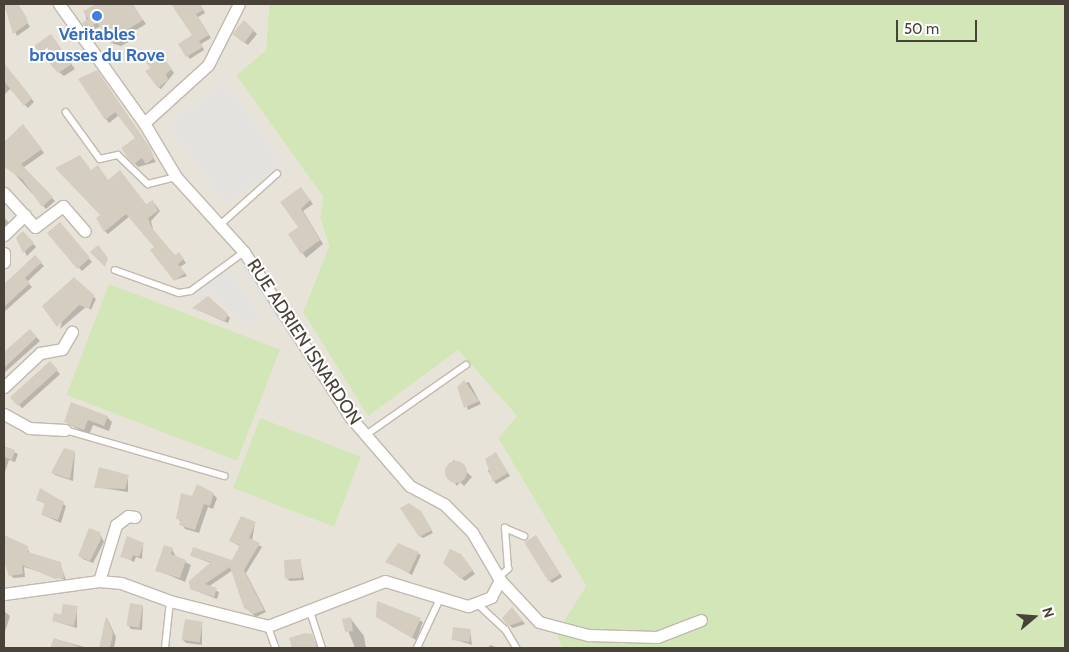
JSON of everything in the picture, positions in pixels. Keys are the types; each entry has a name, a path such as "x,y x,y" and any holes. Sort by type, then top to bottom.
{"street":[{"name":"RUE ADRIEN ISNARDON","path":"59,4 144,123 176,177 221,224 244,252 366,435 410,486 444,504 472,532 500,578 539,622 562,631 657,637 701,620"},
{"path":"144,123 208,65 239,4"},
{"path":"4,193 35,226 64,206 85,231"},
{"path":"4,235 25,215"},
{"path":"4,253 4,262"},
{"path":"4,386 40,353 62,350 72,332"},
{"path":"4,414 30,428 65,430"},
{"path":"99,580 116,525 128,516 135,517"},
{"path":"4,594 99,580 122,583 170,601 268,626 385,581 440,599 478,604 491,597 500,578"}],"lane":[{"path":"66,112 100,159 118,154 148,184 176,177"},
{"path":"221,224 277,174"},
{"path":"115,270 180,293 191,291 244,252"},
{"path":"366,435 466,365"},
{"path":"65,430 224,476"},
{"path":"500,578 508,569 506,528 524,536"},
{"path":"417,648 440,599"},
{"path":"165,648 170,601"},
{"path":"478,604 506,630 518,648"},
{"path":"310,610 322,648"},
{"path":"268,626 276,648"}],"shaded area":[{"path":"4,4 269,4 266,50 236,75 323,197 320,218 329,246 303,312 458,350 517,416 498,438 586,586 556,633 562,648 4,648"},
{"path":"225,82 283,162 225,204 167,124"},
{"path":"251,263 295,330 289,335 240,269"},
{"path":"228,269 262,316 247,327 211,294 200,301 193,294"}],"green space":[{"path":"269,4 1065,4 1065,648 562,648 556,633 586,586 498,438 517,416 458,350 368,416 303,312 329,246 320,218 323,197 236,75 266,50"},
{"path":"109,284 280,350 237,461 66,395"},
{"path":"260,418 361,457 334,527 233,488"}],"building":[{"path":"4,4 18,4 26,16 28,23 13,34"},
{"path":"96,4 133,4 143,20 124,32 127,37 112,43 97,23 86,30 82,23 88,19 83,11"},
{"path":"171,4 200,4 203,10 196,14 209,35 199,41 203,47 186,57 178,44 192,35"},
{"path":"244,20 254,30 244,43 232,34"},
{"path":"51,34 72,64 58,73 34,46"},
{"path":"159,52 172,69 166,74 168,80 158,88 145,71 150,68 146,62"},
{"path":"4,63 32,98 24,106 4,81"},
{"path":"97,70 151,149 154,158 146,164 142,158 134,164 127,157 121,148 135,138 115,112 105,120 78,79"},
{"path":"23,124 42,149 21,164 53,197 42,207 22,179 4,167 4,142"},
{"path":"80,155 91,170 98,165 108,180 120,170 146,204 153,200 158,211 148,218 152,228 175,255 179,252 184,259 178,264 185,273 174,281 150,250 154,247 126,214 104,232 96,218 100,215 55,168"},
{"path":"301,187 310,200 301,209 320,240 301,254 288,234 298,227 280,202"},
{"path":"60,222 90,258 77,269 47,233"},
{"path":"23,231 34,243 23,253 16,238"},
{"path":"98,245 108,258 105,267 90,252"},
{"path":"35,255 42,262 25,278 30,283 4,307 4,284"},
{"path":"74,277 94,295 89,309 79,305 57,327 42,306"},
{"path":"208,296 228,314 225,321 192,308"},
{"path":"30,329 37,337 4,368 4,352"},
{"path":"50,361 58,370 18,406 10,397"},
{"path":"464,380 479,401 464,408 457,387"},
{"path":"71,402 108,416 104,426 88,420 84,430 64,422"},
{"path":"4,446 15,450 12,460 4,457"},
{"path":"64,448 75,451 70,479 51,473"},
{"path":"496,452 508,473 493,482 485,459"},
{"path":"456,461 464,464 467,472 464,480 456,483 448,480 445,472 448,464"},
{"path":"99,467 129,475 125,489 94,488"},
{"path":"197,484 214,493 210,506 204,504 195,530 179,525 181,520 176,519 181,493 192,496"},
{"path":"40,488 64,502 58,520 41,515 45,503 36,500"},
{"path":"409,503 421,511 432,530 419,537 400,508"},
{"path":"241,516 256,522 249,538 260,543 244,570 264,610 253,614 244,608 230,567 205,584 217,588 214,597 190,589 189,581 211,562 190,556 193,547 232,560 240,545 229,541"},
{"path":"89,528 100,532 101,539 90,561 78,556"},
{"path":"4,535 28,546 28,552 61,562 64,578 55,579 22,565 23,574 9,576 4,561"},
{"path":"536,535 560,574 549,581 524,542"},
{"path":"127,536 144,543 139,557 133,555 131,560 120,557"},
{"path":"398,543 419,552 409,573 385,562"},
{"path":"164,545 173,548 171,554 186,560 180,578 155,571"},
{"path":"450,549 461,554 473,570 461,579 443,563"},
{"path":"301,559 302,578 285,579 284,560"},
{"path":"377,601 421,618 412,638 376,617"},
{"path":"130,603 143,605 139,628 126,626"},
{"path":"63,604 78,606 74,626 52,621 54,613 61,614"},
{"path":"512,607 523,621 508,626 502,618"},
{"path":"106,616 113,633 110,648 99,648"},
{"path":"351,617 353,631 345,632 342,619"},
{"path":"185,619 203,622 199,643 182,640"},
{"path":"453,627 471,629 470,642 452,640"},
{"path":"305,633 312,634 317,648 292,648 289,638"},
{"path":"54,638 80,647 80,648 50,648"}],"place":[{"name":"Véritables brousses du Rove","path":"97,16"}]}
